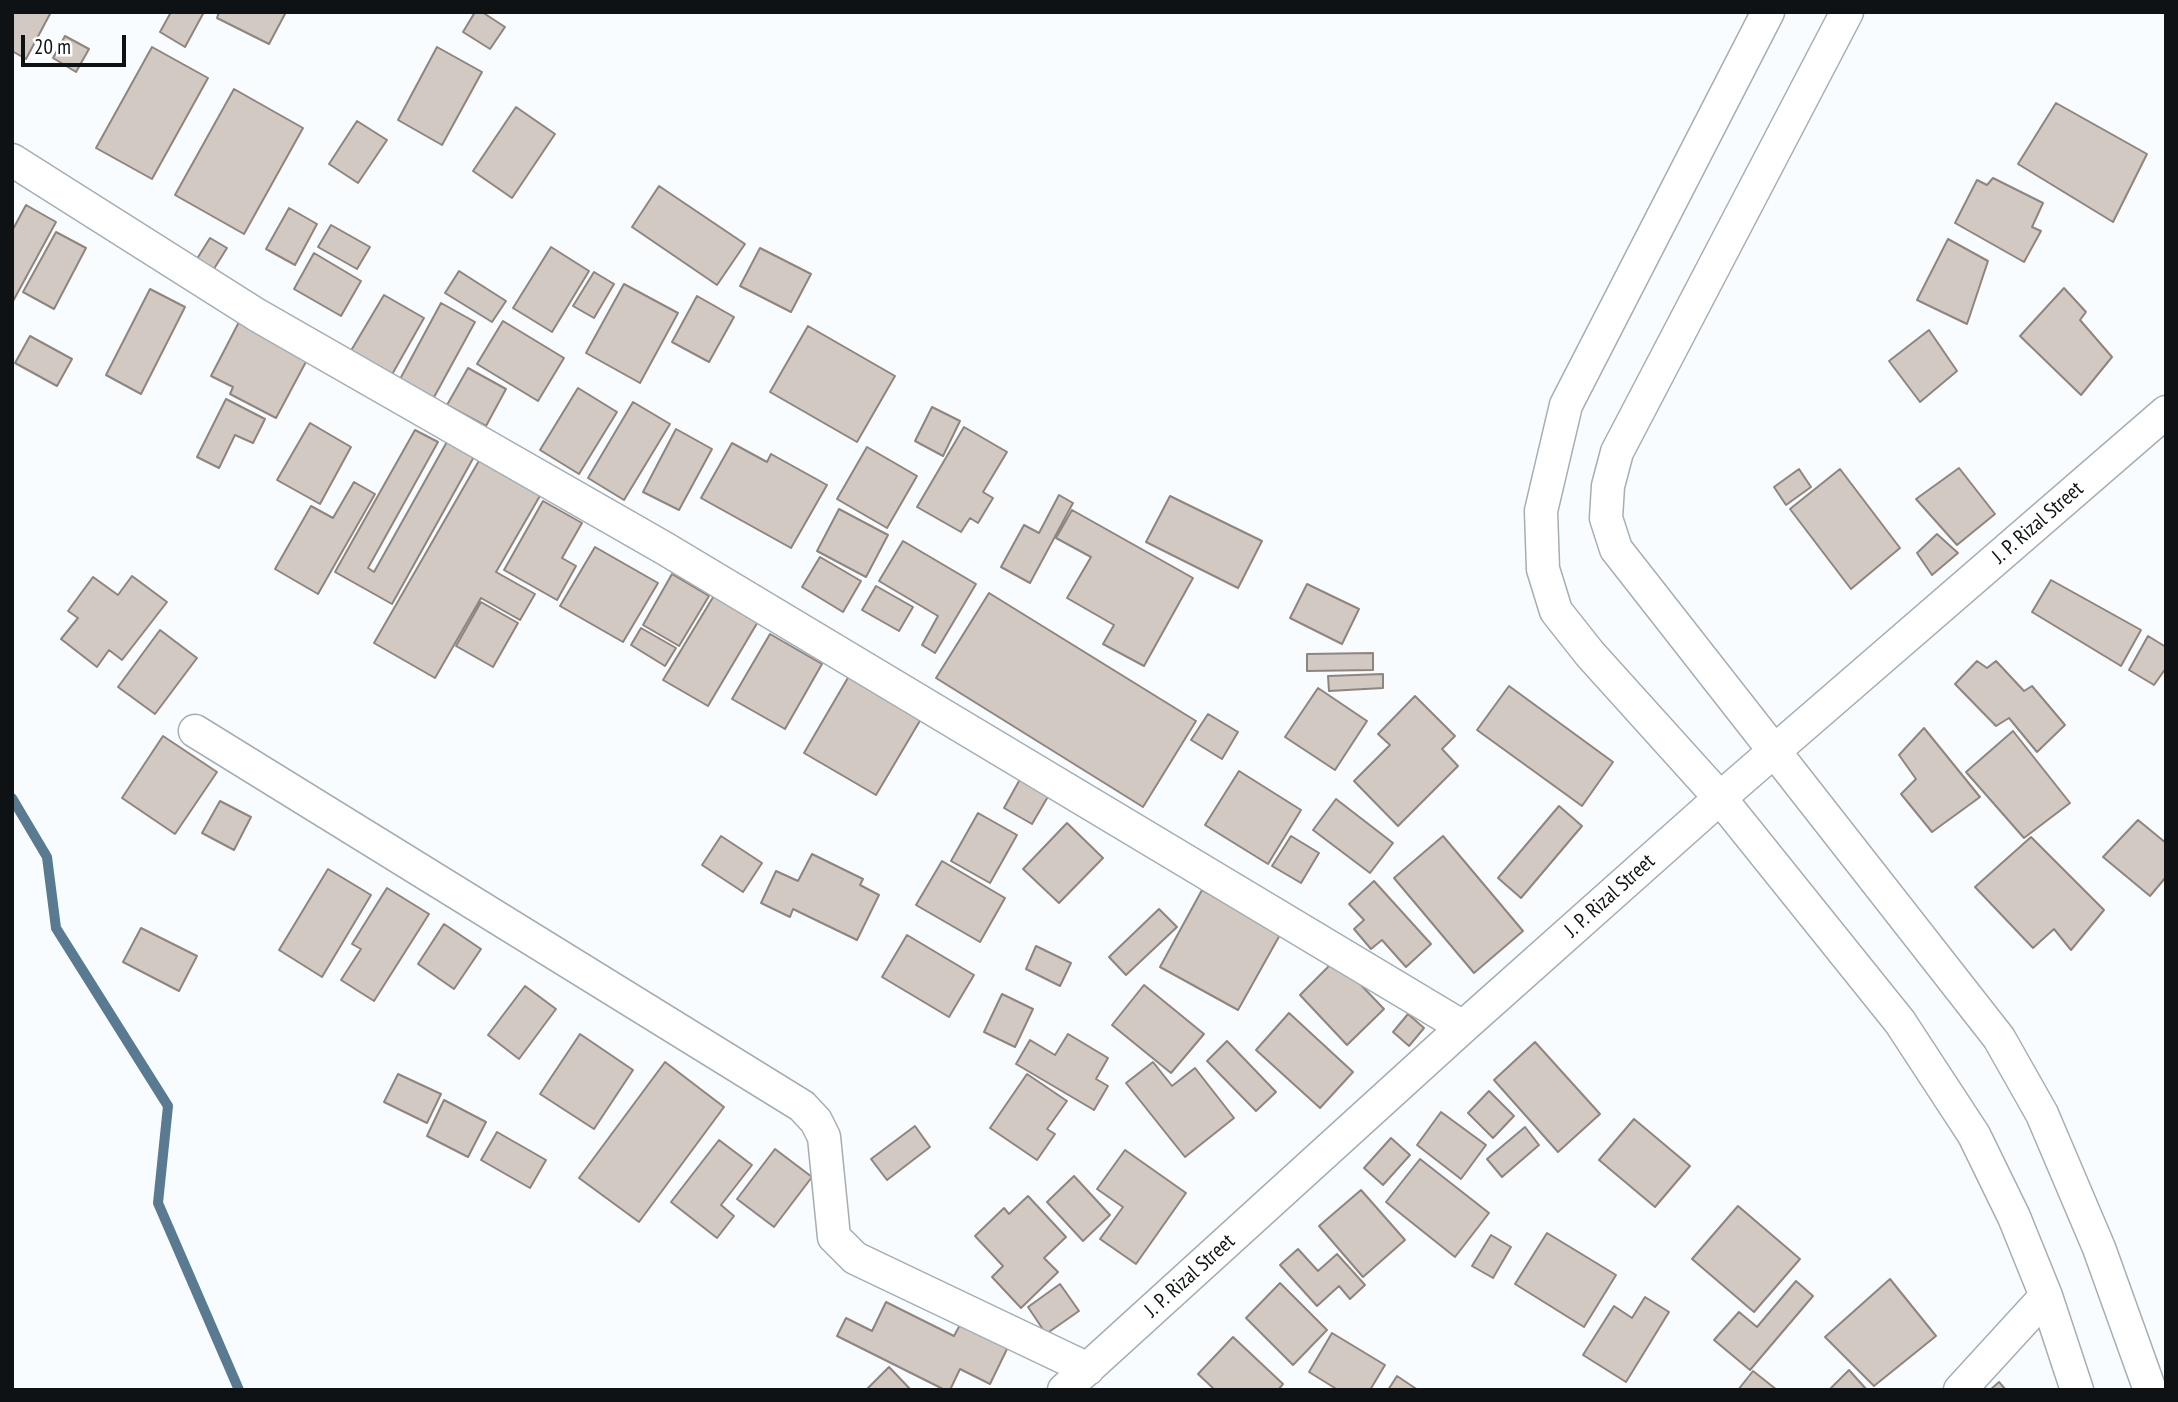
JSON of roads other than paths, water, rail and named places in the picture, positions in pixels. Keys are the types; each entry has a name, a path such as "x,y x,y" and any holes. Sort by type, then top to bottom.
{"street":[{"path":"1768,12 1566,405 1541,511 1543,569 1556,611 1590,654 1720,797 1900,1023 1974,1135 2014,1217 2046,1296 2077,1390"},
{"path":"1846,12 1617,452 1608,486 1606,518 1616,549 1999,1038 2042,1114 2099,1248 2150,1390"},
{"path":"12,160 257,315 664,548 1463,1027"},
{"name":"J. P. Rizal Street","path":"1064,1390 1720,797 2166,412"},
{"path":"195,731 802,1106 816,1121 824,1137 834,1237 855,1258 1088,1369"},
{"path":"1960,1390 2046,1296"}],"waterway":[{"path":"12,798 47,857 56,928 168,1106 158,1203 239,1390"}]}
